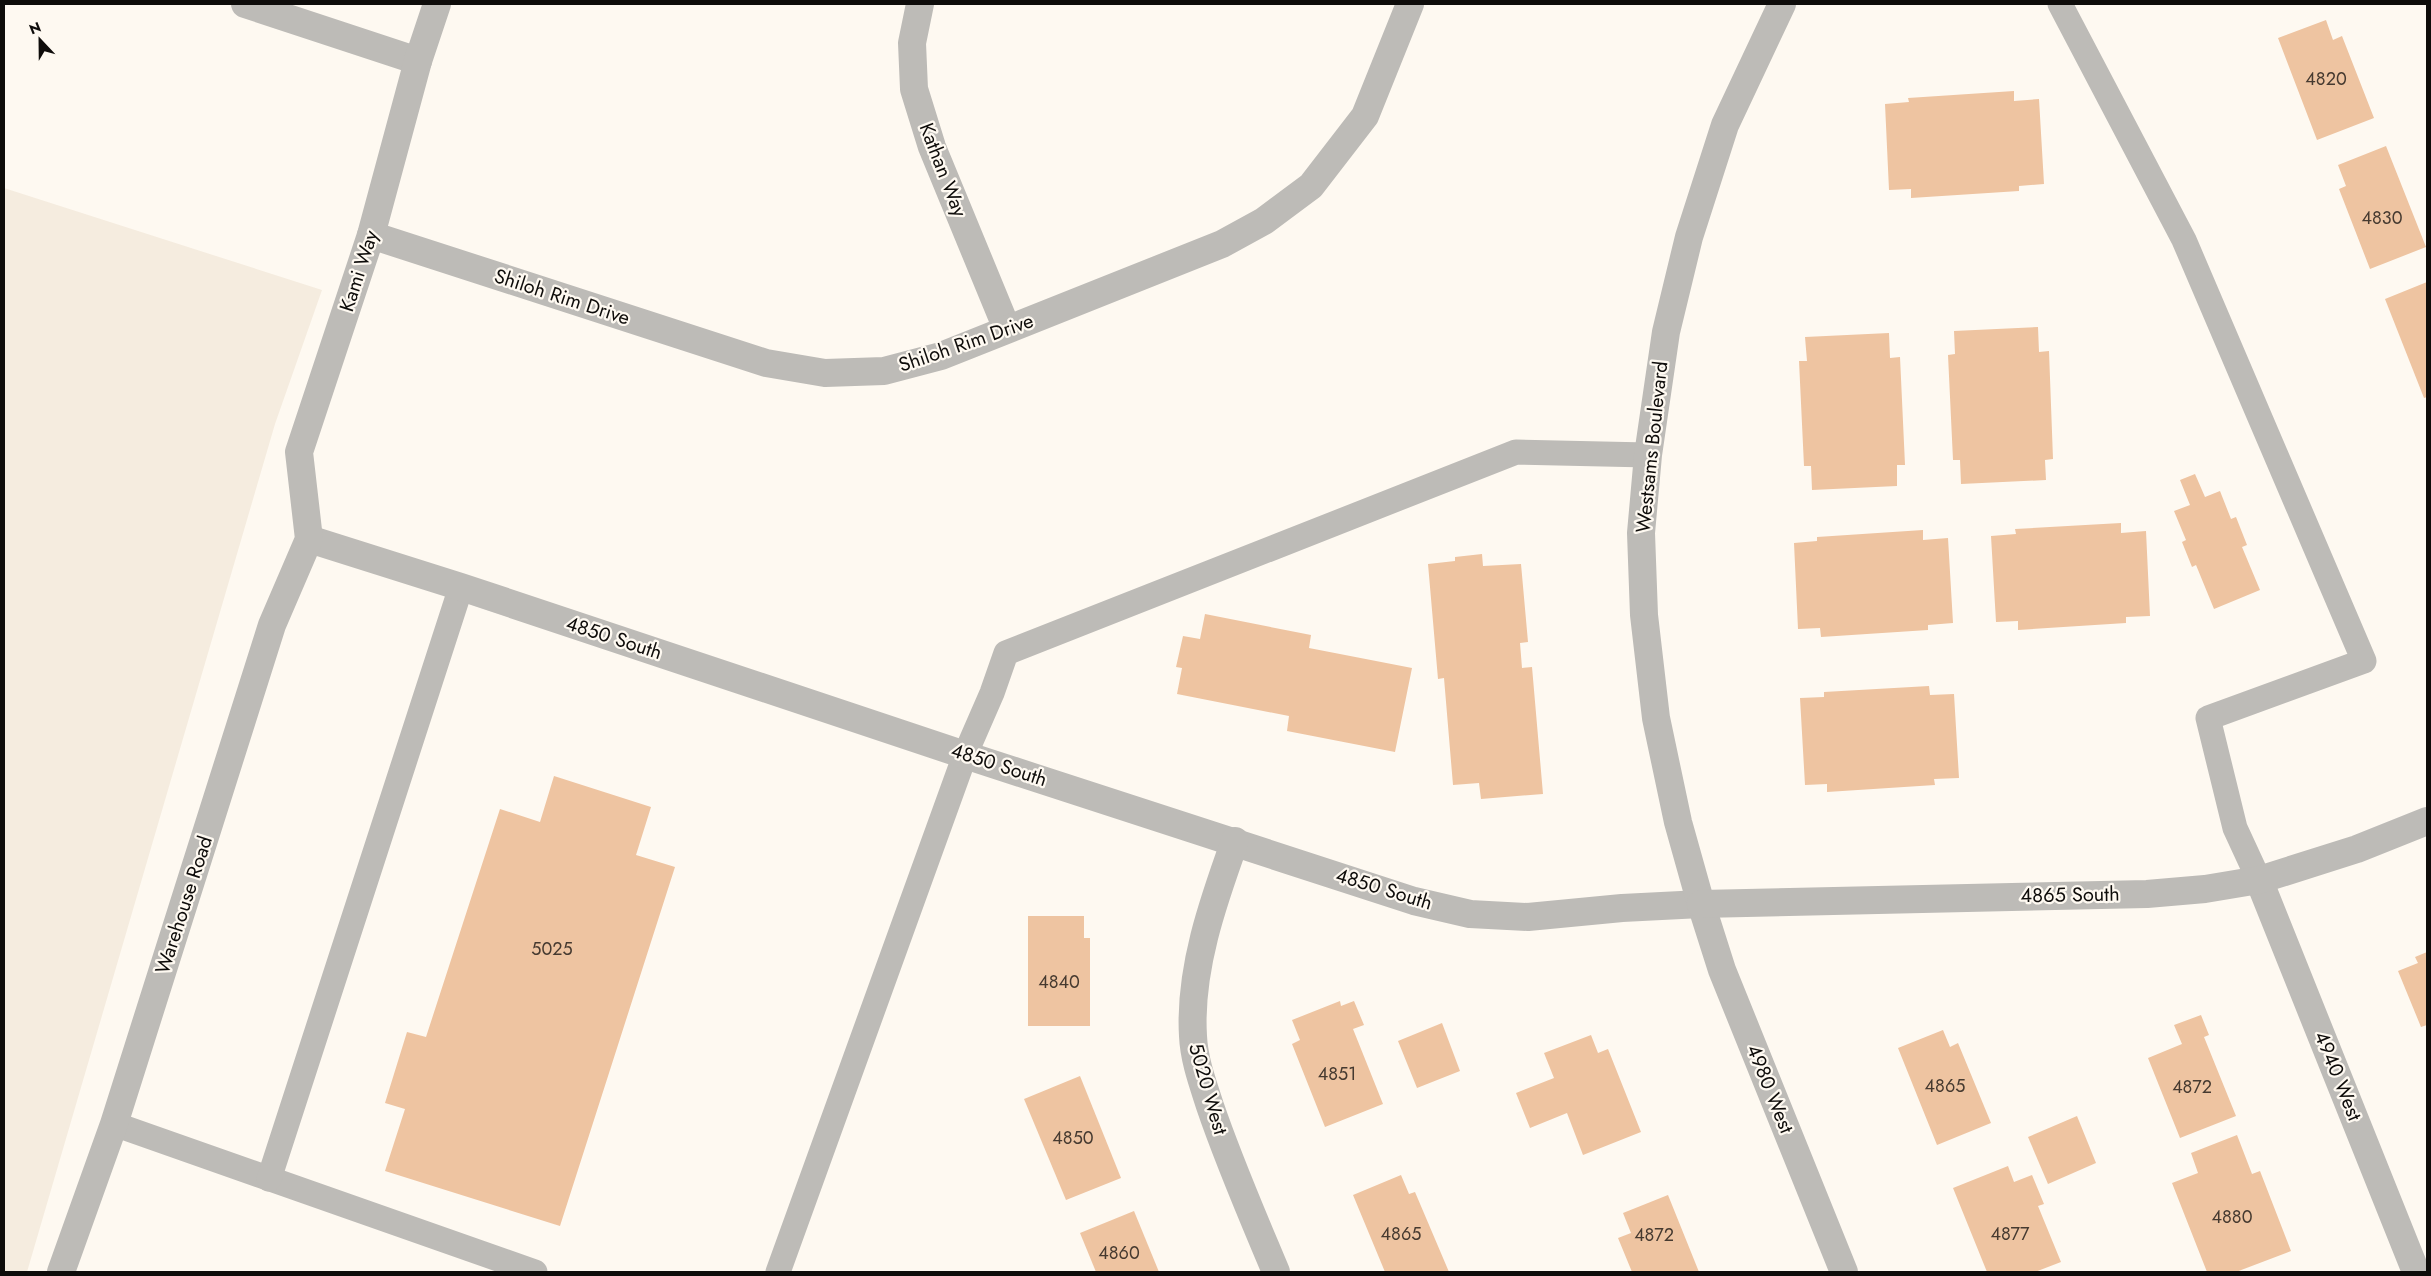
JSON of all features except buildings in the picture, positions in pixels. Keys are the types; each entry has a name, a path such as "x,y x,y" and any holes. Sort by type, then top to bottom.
{"street":[{"path":"245,4 418,61"},
{"name":"Kami Way","path":"309,539 299,452 371,235 418,61 437,4"},
{"name":"Kathan Way","path":"920,4 912,43 914,90 932,147 1007,329"},
{"name":"Shiloh Rim Drive","path":"371,235 766,363 825,373 884,371 941,356 1222,244 1264,221 1311,186 1366,116 1410,4"},
{"name":"Westsams Boulevard","path":"1701,904 1678,822 1656,718 1644,615 1641,533 1648,455 1666,332 1689,237 1725,125 1782,4"},
{"name":"4850 South","path":"309,539 462,586 965,755 1236,841 1414,901 1470,914 1528,917 1622,908 1701,904"},
{"name":"Warehouse Road","path":"61,1272 114,1124 272,625 309,539"},
{"name":"4865 South","path":"1701,904 2148,894 2205,888 2259,880 2357,849 2427,821"},
{"name":"5020 West","path":"1236,841 1212,904 1194,992 1193,1037 1202,1080 1218,1129 1276,1272"},
{"name":"4940 West","path":"2259,880 2416,1272"},
{"name":"4980 West","path":"1701,904 1722,970 1844,1272"}],"lane":[{"path":"2060,4 2184,240 2364,661 2208,718 2234,828 2259,880"},
{"path":"778,1272 965,755 992,693 1006,653 1516,452 1648,455"},
{"path":"269,1179 462,586"},
{"path":"114,1124 535,1272"}],"shaded area":[{"path":"4,188 322,290 275,424 27,1272 4,1272"}]}
